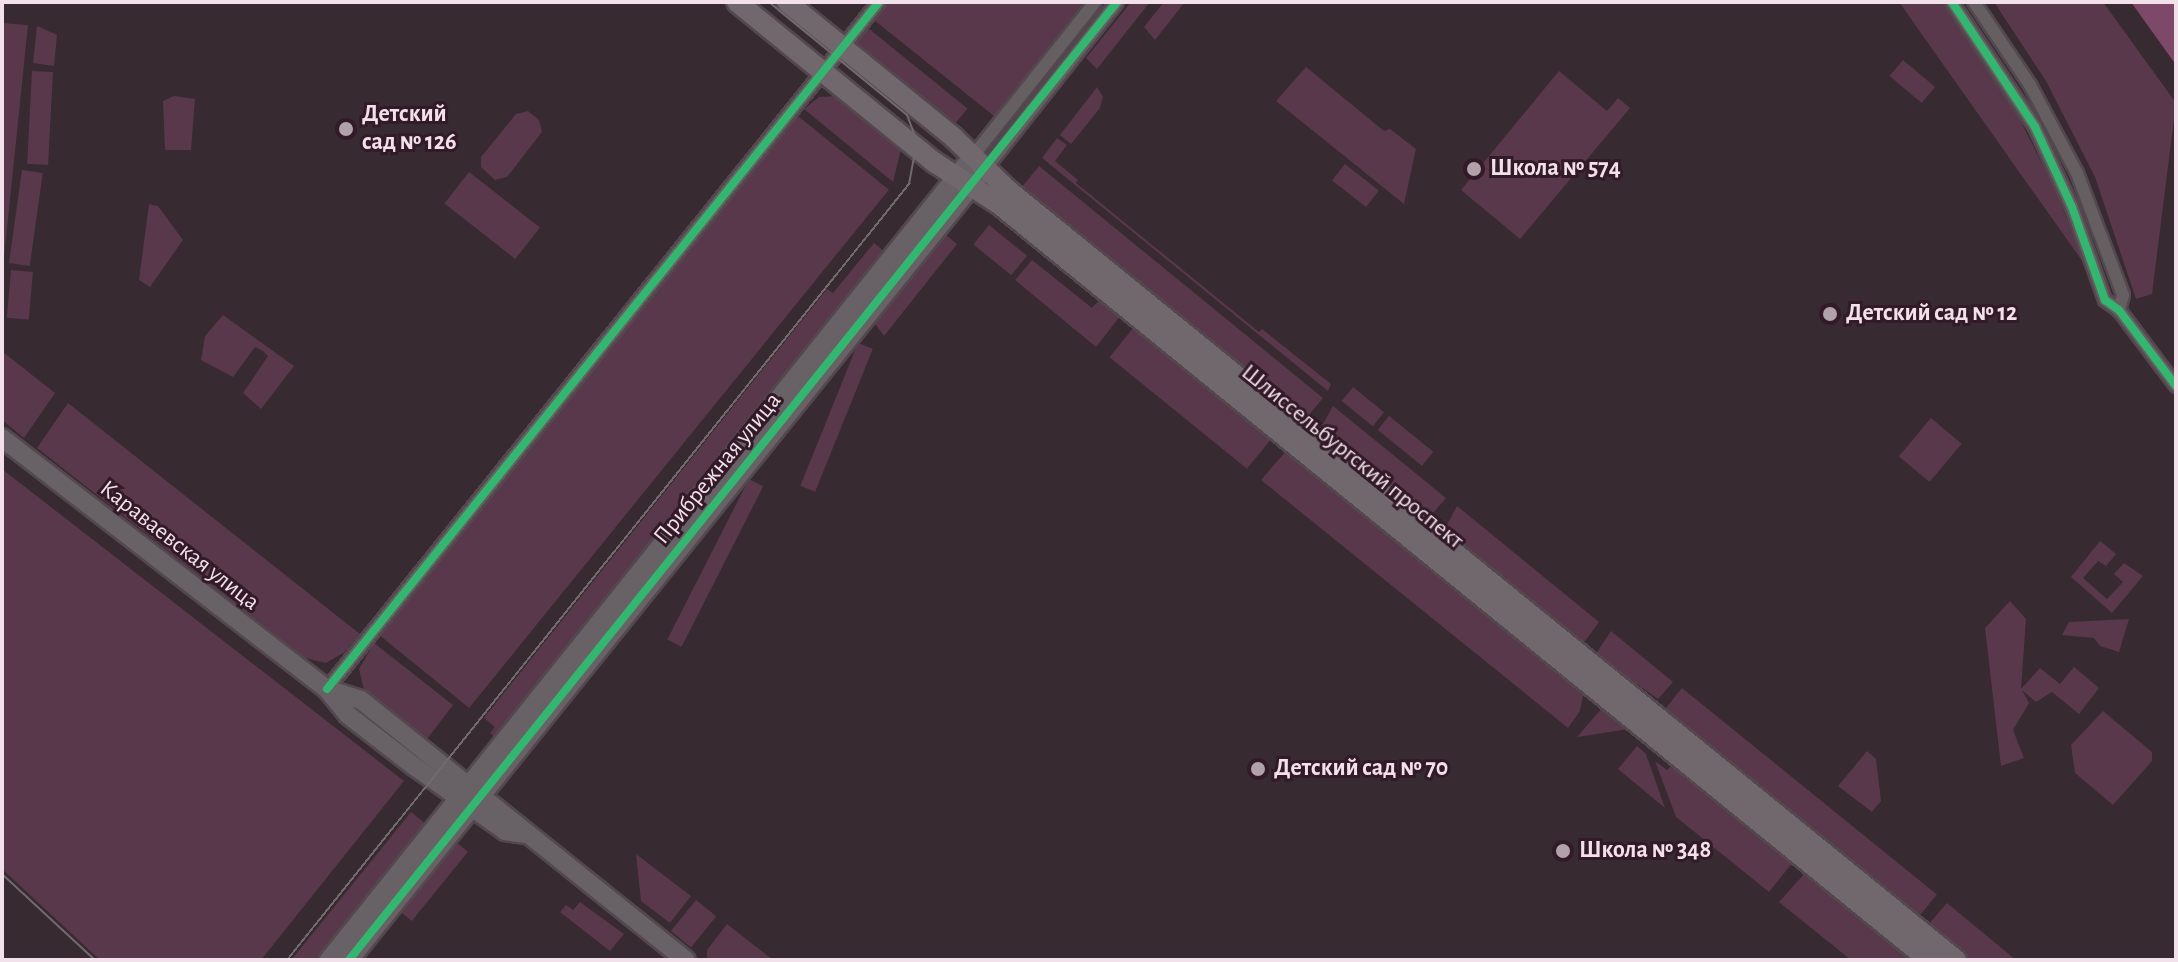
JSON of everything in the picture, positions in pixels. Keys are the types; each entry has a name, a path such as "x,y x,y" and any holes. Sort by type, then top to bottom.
{"main road":[{"name":"Шлиссельбургский проспект","path":"737,2 964,181 1929,960"},
{"name":"Шлиссельбургский проспект","path":"787,2 1956,960"}],"street":[{"path":"327,689 879,2"},
{"name":"Прибрежная улица","path":"349,960 479,801 979,162 1095,2"},
{"name":"Прибрежная улица","path":"979,162 1117,2"},
{"path":"1952,2 2035,127 2081,228 2105,300 2119,310 2176,386"},
{"path":"1974,2 2030,85 2077,173 2123,295 2119,310"},
{"name":"Прибрежная улица","path":"329,960 462,789 964,181"},
{"name":"Караваевская улица","path":"2,438 327,689 361,700 462,789 514,818 524,834 686,960"}],"shaded area":[{"path":"888,2 1084,2 994,116 874,20"},
{"path":"1131,2 1150,2 1097,69 1086,58"},
{"path":"1164,2 1185,2 1155,40 1144,27"},
{"path":"1899,2 1942,2 2010,100 2056,191 2085,265"},
{"path":"1994,2 2103,2 2176,103 2152,294 2136,299 2095,177 2046,81"},
{"path":"2131,2 2176,2 2176,65"},
{"path":"2,23 28,25 2,277"},
{"path":"37,26 57,35 54,66 33,63"},
{"path":"868,28 967,109 952,128 852,47"},
{"path":"1903,60 1935,87 1922,103 1890,76"},
{"path":"1306,67 1384,131 1390,129 1416,149 1404,204 1276,101"},
{"path":"32,71 53,72 48,165 27,164"},
{"path":"1559,71 1607,111 1618,98 1630,108 1520,239 1461,190"},
{"path":"1097,87 1103,97 1100,108 1071,144 1060,135"},
{"path":"174,96 195,99 191,150 165,150 163,101"},
{"path":"836,96 901,149 893,182 804,109 819,97"},
{"path":"528,111 539,120 542,132 507,177 495,180 481,167 481,157 516,114"},
{"path":"798,116 889,190 469,708 378,634"},
{"path":"1057,138 1067,145 1055,161 1078,180 1076,183 1259,332 1262,329 1331,384 1328,391 1042,158"},
{"path":"1345,164 1379,190 1366,207 1332,181"},
{"path":"1039,166 1323,398 1309,415 1303,417 1021,188"},
{"path":"22,170 43,173 30,266 9,263"},
{"path":"469,172 540,227 515,259 444,204"},
{"path":"149,204 158,206 183,240 150,287 139,280"},
{"path":"989,225 1027,256 1011,275 973,244"},
{"path":"946,235 957,244 884,336 874,322"},
{"path":"874,243 885,252 495,737 490,733 495,727 484,718 827,289 833,293"},
{"path":"1032,260 1092,308 1100,299 1121,315 1096,347 1015,280"},
{"path":"11,270 33,272 29,320 7,318"},
{"path":"223,315 294,366 261,409 243,393 268,356 263,351 255,347 233,377 201,360 205,336"},
{"path":"1134,327 1272,438 1247,469 1109,357"},
{"path":"858,343 873,349 815,492 800,486"},
{"path":"3,352 55,393 24,438 2,420"},
{"path":"1353,387 1384,412 1373,426 1342,401"},
{"path":"68,403 360,634 345,652 326,663 305,658 37,448"},
{"path":"1333,406 1446,498 1434,512 1424,516 1319,431"},
{"path":"1389,416 1433,452 1422,466 1378,430"},
{"path":"1931,418 1962,444 1930,482 1899,456"},
{"path":"1287,450 1584,691 1580,711 1568,728 1261,480"},
{"path":"2,469 404,781 261,960 100,960 2,869"},
{"path":"749,479 763,486 682,647 667,639"},
{"path":"1457,506 1599,622 1585,641 1580,643 1443,532"},
{"path":"2100,541 2116,554 2106,566 2098,561 2083,578 2107,599 2123,582 2114,574 2124,563 2143,576 2112,613 2071,577"},
{"path":"2010,601 2026,619 2021,689 2040,668 2060,684 2074,667 2099,688 2079,714 2052,692 2036,702 2022,690 2029,703 2013,730 2024,758 2001,766 1985,628"},
{"path":"2129,619 2119,652 2100,646 2094,638 2062,635 2069,622"},
{"path":"1611,631 1673,682 1658,699 1595,655"},
{"path":"374,643 453,705 427,739 364,690 359,669"},
{"path":"1682,688 1937,894 1919,917 1664,711"},
{"path":"1603,707 1629,729 1577,737"},
{"path":"2103,711 2152,752 2152,761 2113,805 2075,773 2071,745"},
{"path":"1637,746 1646,754 1665,808 1618,769"},
{"path":"1867,751 1876,759 1881,801 1872,812 1838,786"},
{"path":"1655,761 1667,770 1673,764 1793,862 1769,892 1676,817"},
{"path":"411,812 426,824 316,960 291,960"},
{"path":"457,843 468,852 412,921 401,912"},
{"path":"636,854 691,896 670,923 641,901"},
{"path":"1806,872 1914,960 1851,960 1779,902"},
{"path":"696,900 716,916 691,947 671,931"},
{"path":"580,902 624,934 610,951 560,912 566,905 573,910"},
{"path":"1947,903 2016,960 1971,960 1928,925"},
{"path":"727,924 773,960 707,960 707,950"}],"tram line":[{"path":"287,960 909,184 917,141 907,115 769,2"},
{"path":"2,874 95,960"}],"cycle path":[{"path":"327,689 879,2"},
{"path":"349,960 1117,2"},
{"path":"1952,2 2035,127 2072,207 2105,300 2119,310 2176,386"}],"place":[{"name":"Детский сад № 126","path":"346,129"},
{"name":"Школа № 574","path":"1474,169"},
{"name":"Детский сад № 12","path":"1830,314"},
{"name":"Детский сад № 70","path":"1258,769"},
{"name":"Школа № 348","path":"1563,851"}]}
